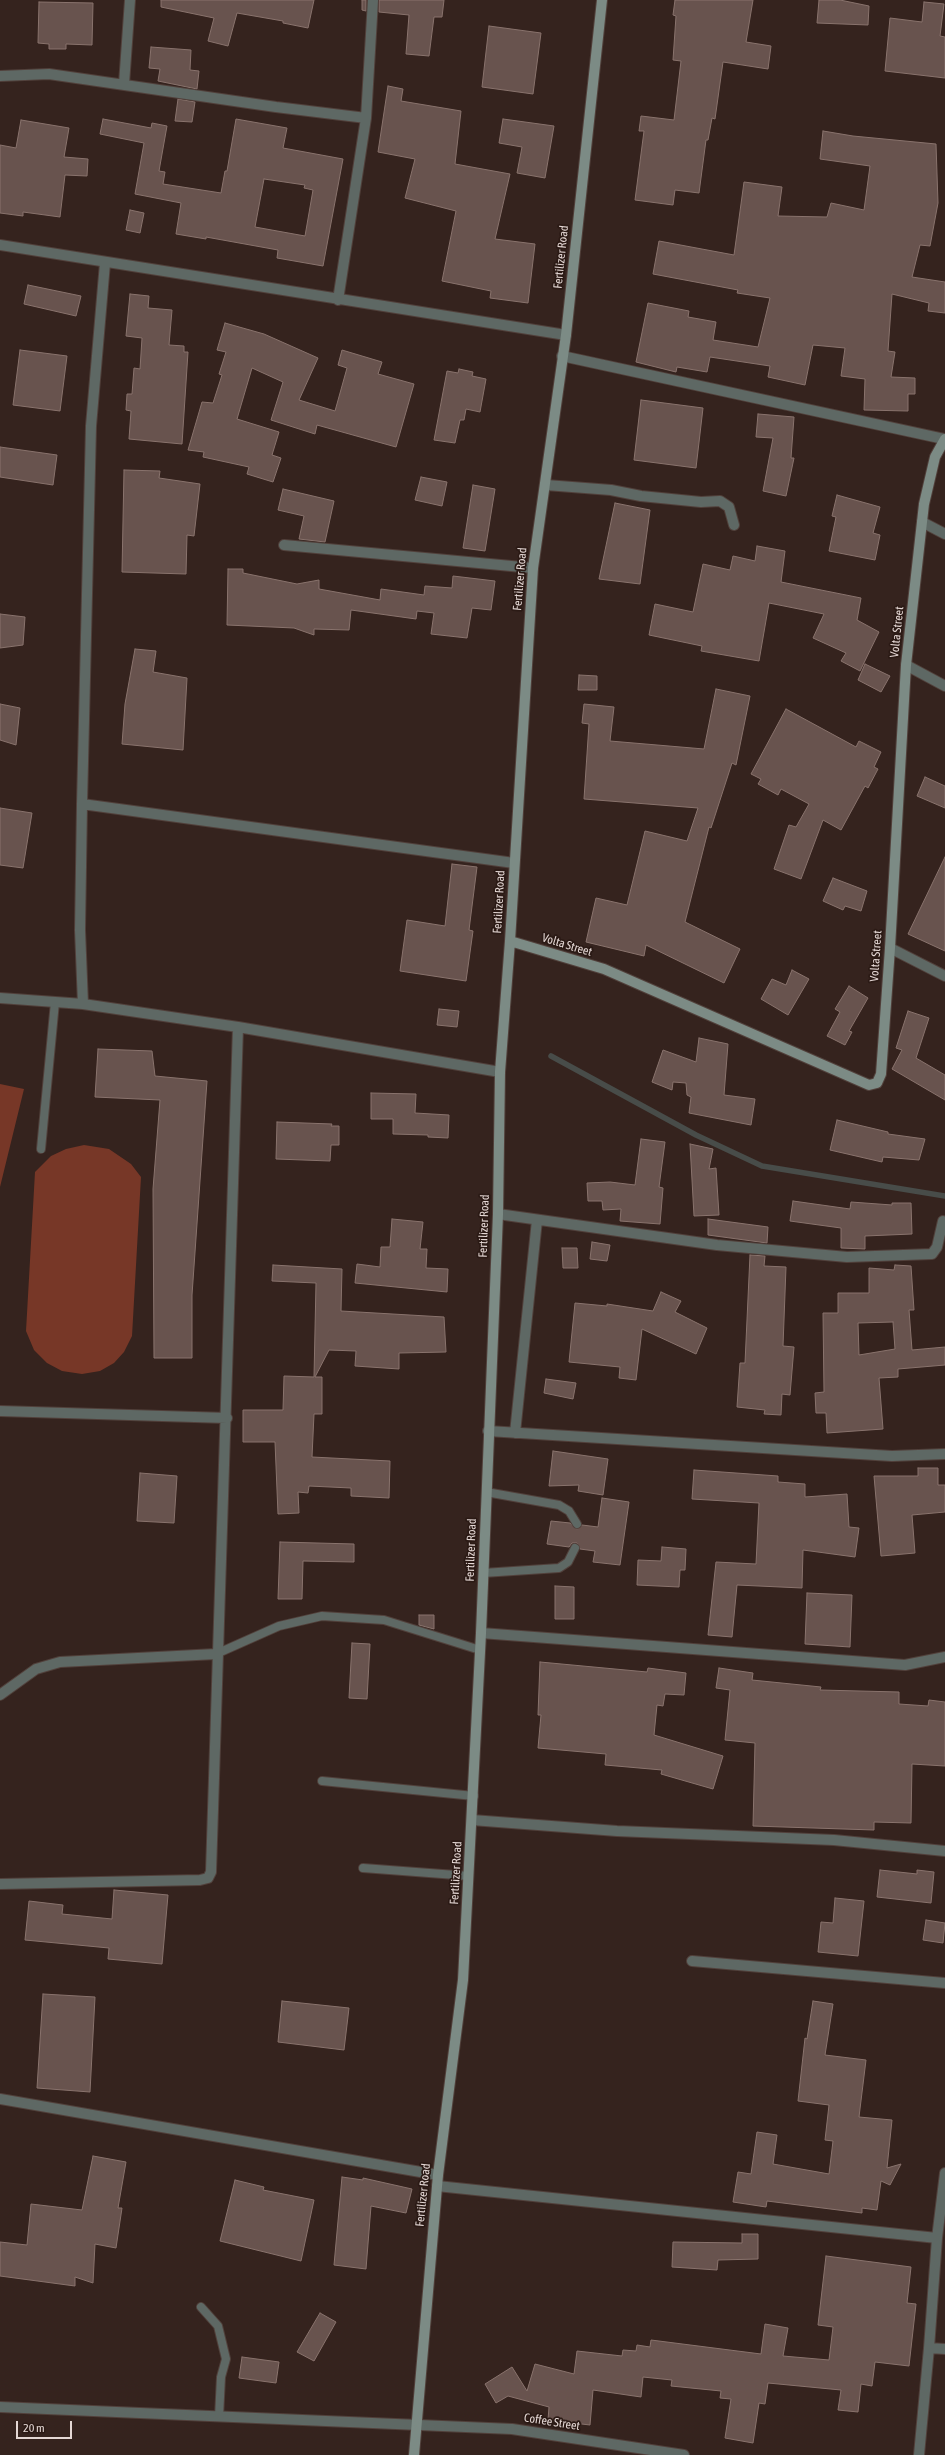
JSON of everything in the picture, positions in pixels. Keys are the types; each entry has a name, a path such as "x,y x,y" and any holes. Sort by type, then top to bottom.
{"street":[{"path":"124,84 130,0"},
{"path":"338,300 366,118 373,0"},
{"name":"Fertilizer Road","path":"414,2455 438,2175 463,1980 474,1796 481,1633 498,1214 500,1072 510,941 533,568 546,485 566,335 602,0"},
{"path":"0,76 49,74 276,107 366,118"},
{"path":"0,245 105,263 566,335"},
{"path":"83,1004 80,930 91,426 105,263"},
{"path":"562,356 945,439"},
{"name":"Volta Street","path":"510,941 604,969 874,1086 880,1080 890,948 906,665 922,522 935,457 945,439"},
{"path":"546,485 611,490 641,496 694,501 720,501 729,508 734,525"},
{"path":"922,522 945,534"},
{"path":"284,545 533,568"},
{"path":"906,665 945,686"},
{"path":"82,804 514,863"},
{"path":"890,948 945,976"},
{"path":"0,998 83,1004 238,1027 500,1072"},
{"path":"0,1884 200,1880 208,1878 211,1872 216,1654 227,1418 238,1027"},
{"path":"498,1214 717,1245 847,1257 932,1254 937,1247 944,1221"},
{"path":"514,1433 537,1220"},
{"path":"0,1410 227,1418"},
{"path":"488,1431 892,1456 945,1454"},
{"path":"481,1633 905,1665 945,1657"},
{"path":"0,1695 36,1669 60,1662 216,1654"},
{"path":"472,1820 617,1831 834,1840 945,1851"},
{"path":"692,1961 945,1983"},
{"path":"0,2099 438,2175"},
{"path":"919,2455 930,2348 937,2238 945,2173"},
{"path":"437,2186 937,2238"},
{"path":"930,2348 945,2349"},
{"name":"Coffee Street","path":"0,2406 512,2429 684,2455"}],"lane":[{"path":"41,1149 55,1002"},
{"path":"486,1492 559,1505 570,1510 577,1524"},
{"path":"483,1573 559,1568 568,1562 575,1548"},
{"path":"216,1654 279,1626 322,1616 384,1620 480,1650"},
{"path":"322,1780 474,1796"},
{"path":"363,1868 469,1876"},
{"path":"201,2307 218,2326 226,2359 221,2377 219,2417"}],"shaded area":[{"path":"0,1084 24,1089 0,1187"},
{"path":"84,1145 109,1149 131,1164 141,1177 132,1336 124,1352 114,1363 100,1371 82,1374 62,1371 47,1363 34,1350 26,1331 35,1172 51,1156 66,1149"}],"building":[{"path":"161,0 314,0 308,28 283,23 283,21 237,13 228,46 208,41 214,18 161,7"},
{"path":"362,0 366,0 366,11 362,10"},
{"path":"379,0 444,0 442,17 434,17 429,56 406,54 409,15 379,12"},
{"path":"675,0 753,0 746,42 771,46 768,69 723,62 715,119 712,118 708,140 706,140 699,193 675,190 673,205 635,200 644,131 639,131 641,116 674,120 681,61 673,60 676,16 673,15"},
{"path":"819,0 840,0 869,6 868,25 817,23"},
{"path":"39,2 93,3 92,45 66,44 66,49 49,49 49,44 38,43"},
{"path":"924,2 944,4 940,36 945,37 945,78 885,71 890,18 922,22"},
{"path":"489,26 541,33 533,94 482,87"},
{"path":"151,47 191,50 190,70 199,71 197,89 158,81 160,69 149,68"},
{"path":"388,86 403,89 401,101 461,111 455,164 510,174 495,239 535,244 528,303 490,298 491,291 442,281 456,211 405,198 415,159 378,152"},
{"path":"178,99 195,102 192,122 175,121"},
{"path":"103,119 151,128 152,123 167,126 159,171 165,172 163,184 221,193 225,171 227,171 236,119 287,128 283,148 343,159 323,266 277,258 278,250 206,237 206,239 176,234 181,203 135,194 144,143 100,134","holes":["264,179 305,185 304,188 313,190 305,236 255,227"]},
{"path":"503,119 554,126 545,178 517,173 522,147 499,143"},
{"path":"21,120 69,128 64,157 88,159 87,176 65,175 60,217 23,212 23,216 0,213 0,145 16,148"},
{"path":"823,131 853,136 936,144 938,203 930,246 920,245 912,277 945,282 945,313 928,311 929,303 892,294 888,351 895,352 891,377 915,378 915,394 908,394 908,411 864,410 865,379 841,376 845,348 813,345 805,385 768,377 770,366 710,357 707,372 677,367 676,372 636,362 648,303 689,311 688,317 716,322 713,340 758,347 770,298 737,293 738,290 653,274 659,241 734,255 744,182 782,187 778,216 827,217 831,203 864,210 870,166 820,159"},
{"path":"130,210 144,213 140,233 126,230"},
{"path":"28,285 81,296 76,316 24,304"},
{"path":"130,294 149,296 148,308 172,310 169,345 184,346 184,352 188,352 182,444 129,439 131,411 126,410 127,394 132,394 134,368 140,369 142,338 126,336"},
{"path":"225,323 264,334 318,358 299,400 335,411 347,368 338,365 342,350 382,362 378,374 414,384 396,447 317,425 315,434 271,420 283,382 252,368 237,419 279,432 272,455 281,458 273,482 247,474 249,467 203,457 204,452 188,450 202,402 213,403 222,375 219,374 226,352 217,350"},
{"path":"20,350 67,356 60,411 13,405"},
{"path":"459,369 473,372 472,376 486,379 480,412 466,409 464,420 460,420 455,443 434,440 447,371 458,373"},
{"path":"641,400 703,408 696,468 634,460"},
{"path":"758,414 794,417 791,458 794,458 786,496 763,491 773,438 756,437"},
{"path":"0,447 57,455 53,485 0,477"},
{"path":"124,470 160,471 159,478 200,484 194,536 187,535 186,574 122,572"},
{"path":"421,477 447,482 442,506 415,500"},
{"path":"473,485 495,489 485,551 463,548"},
{"path":"283,489 334,501 325,542 299,539 304,516 278,510"},
{"path":"837,495 880,507 873,533 880,535 875,560 829,551 836,517 832,516"},
{"path":"615,503 650,510 640,584 599,579"},
{"path":"757,546 785,551 781,582 861,598 857,620 879,632 860,671 841,661 846,653 813,638 824,614 769,603 759,661 701,651 702,646 649,635 655,604 693,612 703,564 730,570 733,556 755,561"},
{"path":"228,569 243,569 243,573 297,584 319,580 319,589 380,600 381,589 424,595 425,586 452,588 453,576 495,581 491,610 472,608 467,638 431,634 434,613 417,611 416,619 351,610 349,630 314,629 314,635 294,628 227,625"},
{"path":"0,614 25,617 23,645 0,648"},
{"path":"135,649 156,651 153,672 187,678 183,750 122,744 125,704"},
{"path":"865,664 890,676 881,692 858,680"},
{"path":"579,675 597,676 597,690 578,690"},
{"path":"716,689 750,696 736,765 732,763 711,828 709,827 685,922 740,949 724,983 646,945 644,956 586,942 596,898 627,905 645,831 687,841 698,808 584,799 589,724 582,723 584,704 614,707 610,741 704,749"},
{"path":"0,704 20,708 16,745 0,740"},
{"path":"786,709 856,747 859,741 881,752 874,767 878,769 868,788 865,786 841,830 823,820 801,879 774,869 789,825 796,827 809,804 781,789 778,795 758,784 761,779 751,774"},
{"path":"925,777 945,786 945,808 917,796"},
{"path":"0,808 32,813 23,868 0,865"},
{"path":"945,857 945,951 908,934"},
{"path":"452,864 477,867 469,930 473,931 466,981 400,971 407,920 445,926"},
{"path":"833,878 867,891 861,911 845,906 843,910 823,901"},
{"path":"792,970 809,979 788,1015 761,999 772,979 786,985"},
{"path":"849,986 868,998 849,1031 852,1032 845,1045 827,1036 840,1012 835,1009"},
{"path":"439,1009 459,1011 457,1027 437,1025"},
{"path":"908,1011 929,1018 916,1058 945,1075 945,1100 892,1069 902,1050 896,1048"},
{"path":"699,1038 728,1044 724,1095 755,1099 751,1125 689,1113 691,1097 687,1095 686,1083 673,1082 672,1090 652,1082 663,1050 696,1062"},
{"path":"98,1049 152,1051 155,1076 207,1081 192,1295 192,1358 154,1358 153,1189 160,1100 95,1097"},
{"path":"371,1093 416,1094 415,1113 449,1115 448,1138 428,1137 428,1135 393,1134 393,1119 371,1119"},
{"path":"837,1120 888,1132 888,1134 925,1139 919,1160 883,1157 882,1162 830,1150"},
{"path":"277,1122 332,1124 331,1126 339,1126 339,1145 331,1145 330,1161 276,1159"},
{"path":"641,1139 665,1142 659,1187 663,1188 660,1224 620,1221 621,1209 603,1210 602,1201 588,1201 587,1183 610,1182 635,1185"},
{"path":"690,1144 713,1149 709,1169 716,1168 719,1215 694,1216"},
{"path":"793,1201 850,1209 851,1202 892,1205 892,1203 911,1203 912,1234 865,1236 865,1249 841,1248 841,1228 790,1221"},
{"path":"392,1219 423,1222 420,1249 427,1249 426,1268 448,1269 447,1292 355,1283 357,1264 380,1267 381,1247 390,1247"},
{"path":"708,1219 768,1227 767,1243 708,1235"},
{"path":"592,1242 610,1245 607,1261 590,1259"},
{"path":"562,1248 577,1248 578,1268 563,1268"},
{"path":"750,1255 765,1256 764,1266 786,1267 783,1346 794,1347 790,1395 782,1394 781,1415 764,1414 765,1410 737,1407 740,1363 745,1363"},
{"path":"273,1265 342,1269 341,1311 444,1317 446,1352 399,1353 399,1369 355,1366 356,1351 329,1350 315,1377 322,1377 322,1414 314,1414 312,1457 390,1461 389,1498 351,1496 351,1488 309,1486 308,1493 298,1492 299,1513 278,1514 275,1442 243,1442 243,1410 283,1410 284,1376 314,1377 316,1283 272,1281"},
{"path":"895,1265 911,1266 914,1310 909,1310 912,1350 945,1347 945,1365 898,1369 898,1377 879,1378 883,1429 827,1433 826,1413 816,1413 815,1393 824,1392 823,1313 838,1313 838,1293 869,1293 869,1268 894,1270","holes":["893,1322 895,1349 859,1355 858,1323"]},
{"path":"661,1292 681,1301 675,1312 707,1328 696,1354 642,1329 636,1380 619,1378 620,1367 569,1362 575,1303 607,1306 607,1304 653,1311"},
{"path":"546,1379 576,1383 573,1399 544,1393"},
{"path":"553,1451 608,1459 603,1495 578,1491 579,1485 549,1486"},
{"path":"918,1468 938,1468 938,1485 945,1485 945,1512 912,1515 915,1553 881,1556 874,1476 918,1476"},
{"path":"694,1470 778,1476 778,1482 805,1484 805,1497 847,1494 849,1527 859,1528 855,1557 803,1550 802,1588 737,1585 732,1637 708,1635 716,1562 756,1564 759,1503 692,1499"},
{"path":"140,1473 177,1476 174,1523 137,1521"},
{"path":"602,1498 629,1502 620,1565 593,1562 595,1551 580,1549 577,1543 572,1543 569,1547 547,1544 551,1521 570,1523 577,1529 582,1525 598,1527"},
{"path":"280,1542 354,1544 354,1562 303,1561 302,1599 278,1599"},
{"path":"662,1547 686,1549 685,1570 680,1570 679,1587 637,1585 638,1560 661,1561"},
{"path":"555,1586 574,1587 574,1619 555,1619"},
{"path":"807,1593 852,1595 850,1647 805,1644"},
{"path":"419,1615 434,1615 434,1629 419,1625"},
{"path":"352,1643 370,1644 367,1699 349,1698"},
{"path":"540,1662 647,1672 648,1668 686,1673 684,1695 665,1694 663,1706 657,1705 654,1735 723,1756 713,1789 661,1774 662,1770 605,1765 606,1754 538,1748 541,1715 538,1715"},
{"path":"719,1668 753,1673 752,1680 821,1687 820,1690 899,1692 899,1704 928,1706 929,1700 945,1702 945,1766 912,1764 911,1823 874,1822 874,1830 753,1826 755,1743 725,1740 730,1690 716,1688"},
{"path":"880,1870 917,1874 917,1870 934,1872 931,1903 877,1897"},
{"path":"114,1890 168,1895 162,1964 108,1959 109,1948 25,1940 29,1901 63,1905 62,1914 112,1919"},
{"path":"835,1898 864,1901 858,1956 818,1952 821,1922 833,1923"},
{"path":"926,1920 945,1923 943,1943 923,1940"},
{"path":"43,1994 95,1997 90,2092 37,2088"},
{"path":"282,2001 349,2008 344,2050 278,2042"},
{"path":"813,2001 833,2004 825,2055 866,2060 859,2117 892,2120 887,2168 901,2164 890,2185 881,2181 877,2210 862,2208 862,2213 767,2201 766,2207 733,2202 738,2172 751,2174 757,2132 777,2135 773,2164 829,2174 833,2141 825,2140 829,2105 798,2101 805,2038 807,2039"},
{"path":"93,2156 126,2162 118,2208 122,2208 116,2248 95,2244 93,2283 75,2277 75,2286 0,2276 0,2242 27,2245 31,2204 82,2210"},
{"path":"342,2177 363,2180 363,2178 412,2189 406,2213 371,2206 366,2269 334,2265"},
{"path":"235,2180 264,2187 263,2190 314,2200 301,2261 220,2241"},
{"path":"742,2234 758,2234 758,2259 718,2260 717,2270 672,2267 673,2242 742,2243"},
{"path":"826,2256 911,2267 907,2303 916,2304 909,2366 875,2362 872,2386 861,2384 858,2412 838,2410 841,2390 768,2383 765,2404 759,2403 753,2443 725,2438 731,2399 720,2398 721,2391 671,2386 672,2380 643,2377 641,2397 593,2390 590,2425 548,2420 549,2407 508,2396 496,2403 485,2384 512,2367 527,2391 535,2364 574,2374 577,2351 622,2356 623,2350 636,2351 637,2345 650,2347 651,2340 761,2354 765,2324 788,2328 783,2356 829,2360 833,2327 818,2325"},
{"path":"320,2313 336,2322 314,2361 297,2352"},
{"path":"242,2357 279,2362 276,2383 239,2378"}],"waterway":[{"path":"551,1056 696,1135 762,1166 945,1196"}]}
